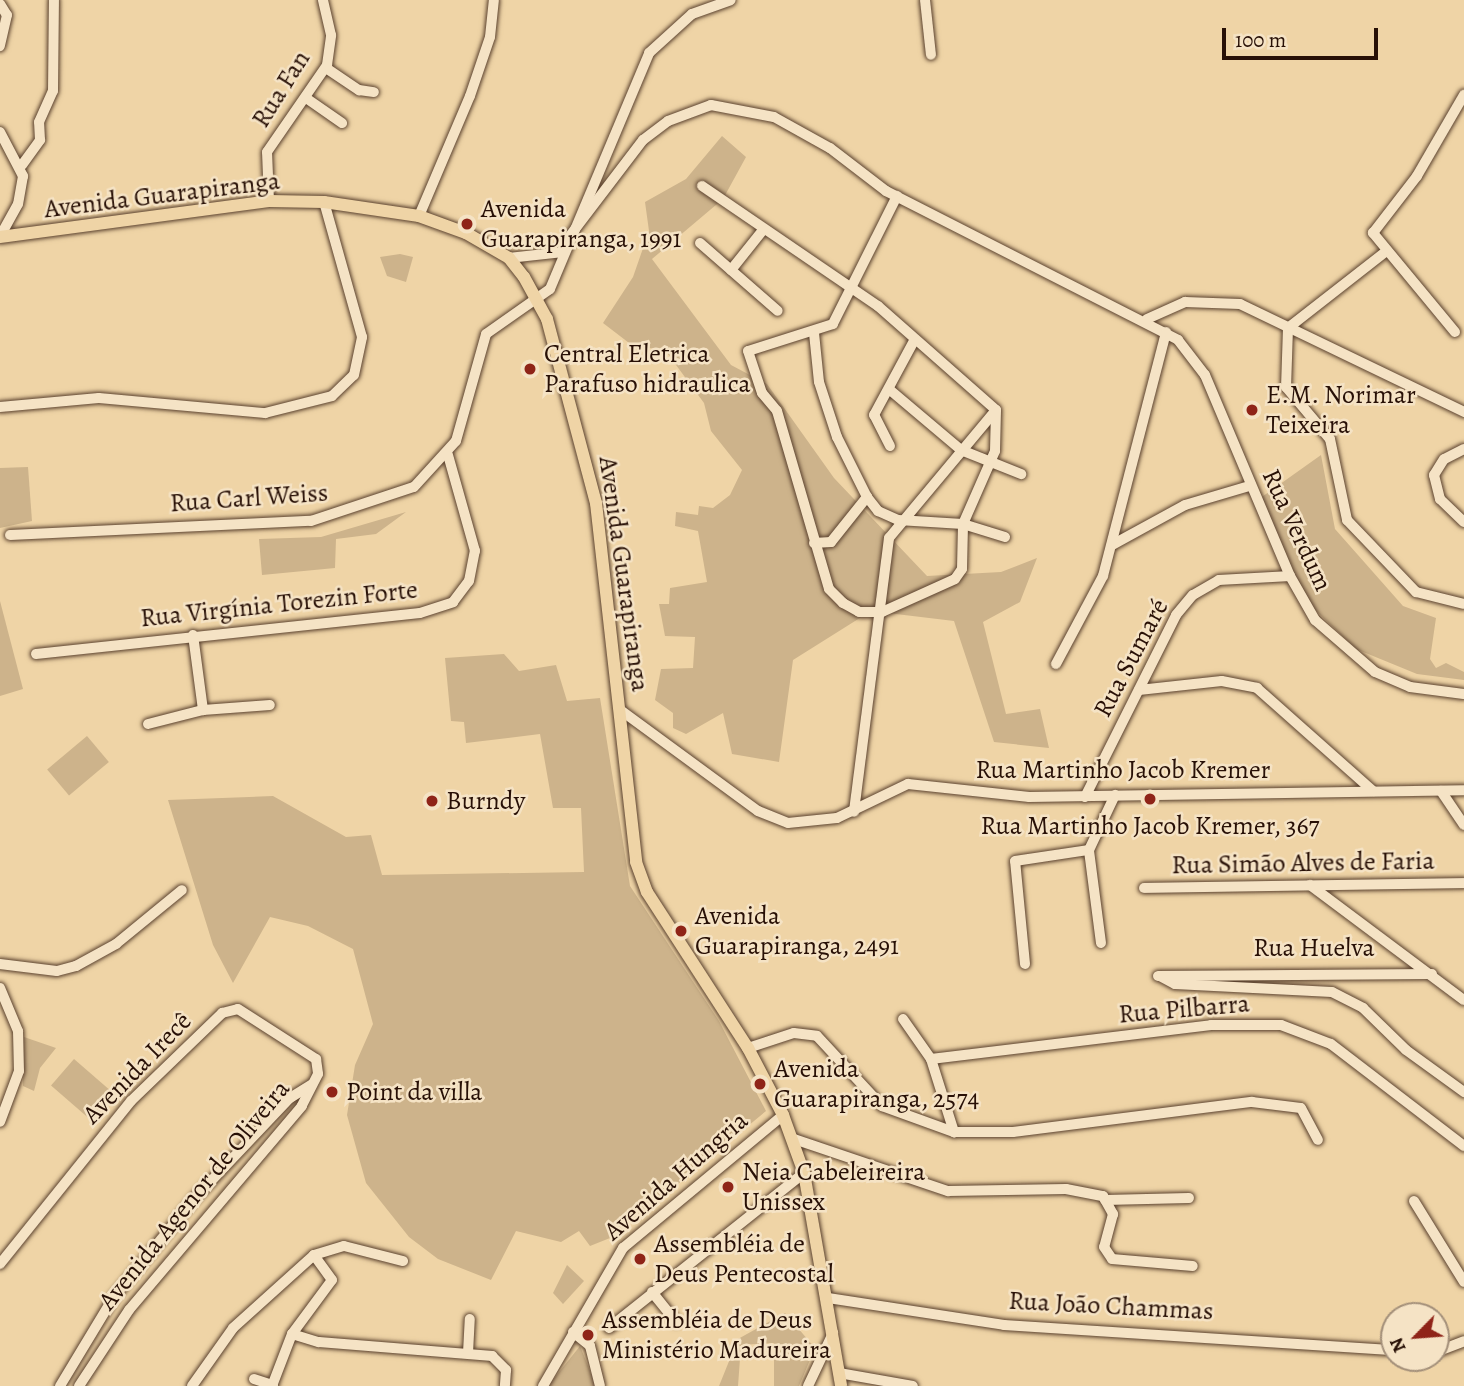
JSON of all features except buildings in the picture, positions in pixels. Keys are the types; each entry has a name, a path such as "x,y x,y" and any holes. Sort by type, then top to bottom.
{"main road":[{"name":"Avenida Guarapiranga","path":"0,237 268,201 324,202 419,216 509,258 540,300 573,402 596,503 641,878 748,1048 783,1115 804,1174 828,1298 840,1380"}],"street":[{"path":"0,237 19,204 22,165 40,140 39,122 53,91 54,0"},
{"name":"Rua Fan","path":"268,201 267,152 326,68 331,35 323,0"},
{"path":"419,216 470,96 490,37 494,0"},
{"path":"448,456 486,334 501,319 540,300 649,52 692,14 731,0"},
{"path":"925,0 931,55"},
{"path":"0,4 7,15 0,46"},
{"path":"326,68 359,90 374,92"},
{"path":"1455,332 1384,253 1373,229 1417,176 1464,95"},
{"path":"306,98 342,123"},
{"name":"Rua Verdum","path":"569,237 643,140 668,121 711,105 774,117 897,196 1147,319 1188,349 1205,375 1249,486 1290,576 1332,640 1375,672 1410,687 1464,694"},
{"path":"0,132 22,165"},
{"path":"702,186 915,339 996,410"},
{"path":"897,196 833,324 814,333 767,340 748,351 762,393 777,411 829,589 859,612 882,612 955,579 962,569 963,524 991,462 996,410"},
{"path":"0,407 99,398 265,413 332,396 354,375 362,337 324,202"},
{"path":"731,271 763,230"},
{"path":"700,243 778,312"},
{"path":"509,258 563,252"},
{"path":"1288,328 1384,253"},
{"path":"1147,319 1185,302 1217,299 1288,328 1464,412"},
{"path":"1288,328 1286,387 1331,439 1347,520 1416,592 1464,604"},
{"path":"1056,664 1112,545 1166,332"},
{"path":"814,333 833,426 867,496 878,511 898,520 963,524 1005,537"},
{"path":"890,446 874,415 890,390 915,339"},
{"path":"890,390 961,450 1021,474"},
{"path":"854,813 882,612 889,538 898,520 996,410"},
{"path":"1464,449 1444,458 1434,475 1440,499 1464,522"},
{"name":"Rua Carl Weiss","path":"10,535 311,522 395,496 448,456"},
{"name":"Rua Virgínia Torezin Forte","path":"36,654 192,635 420,613 453,602 469,581 475,551 448,456"},
{"path":"1112,545 1185,505 1249,486"},
{"path":"814,543 831,542 867,496"},
{"name":"Rua Sumaré","path":"1085,797 1139,690 1193,595 1219,580 1290,576"},
{"path":"192,635 202,710"},
{"path":"1139,690 1222,681 1257,688 1373,791"},
{"path":"148,724 202,710 270,705"},
{"name":"Rua Martinho Jacob Kremer","path":"619,709 774,819 816,824 854,813 908,784 975,796 1085,797 1464,790"},
{"path":"1441,791 1464,825"},
{"path":"1101,943 1090,850 1115,795"},
{"path":"1025,964 1015,861 1090,850"},
{"name":"Rua Simão Alves de Faria","path":"1144,888 1464,883"},
{"path":"1310,886 1464,1000"},
{"path":"0,964 57,971 76,966 116,943 182,890"},
{"name":"Rua Huelva","path":"1432,974 1158,976 1175,984 1332,992 1363,1008 1406,1051 1464,1092"},
{"path":"0,988 19,1044 15,1090 0,1122"},
{"name":"Avenida Irecê","path":"0,1264 131,1101 228,1009 276,1028 316,1059 312,1084"},
{"path":"903,1019 932,1059 954,1132"},
{"name":"Rua Pilbarra","path":"932,1059 1211,1025 1281,1025 1331,1044 1460,1142"},
{"path":"748,1048 794,1033 817,1036 882,1106 954,1132 1013,1132 1252,1102 1301,1108 1318,1140"},
{"name":"Avenida Agenor de Oliveira","path":"60,1386 113,1298 186,1209 290,1098 312,1084"},
{"name":"Avenida Agenor de Oliveira","path":"79,1386 129,1310 286,1127 312,1084"},
{"name":"Avenida Hungria","path":"543,1386 573,1332 636,1234 783,1115"},
{"path":"791,1138 948,1191 1066,1189 1105,1199 1189,1198"},
{"path":"609,1328 804,1174"},
{"path":"1105,1199 1113,1214 1104,1247 1112,1259 1193,1266"},
{"path":"1414,1201 1464,1282"},
{"path":"192,1386 233,1328 314,1255 344,1246 403,1261"},
{"path":"254,1379 273,1386 292,1334 332,1280 314,1255"},
{"path":"652,1292 676,1322"},
{"name":"Rua João Chammas","path":"828,1298 1004,1325 1380,1349"},
{"path":"468,1353 470,1319"},
{"path":"573,1332 590,1346 600,1386"},
{"path":"808,1386 833,1333"},
{"path":"292,1334 319,1342 468,1353 499,1359 505,1386"},
{"path":"840,1380 913,1386"}],"shaded area":[{"path":"722,136 746,157 723,199 652,259 731,365 767,384 834,478 927,576 1001,572 1037,558 1020,602 983,622 1006,714 1040,709 1049,748 994,742 954,621 871,611 793,660 779,762 732,754 723,713 686,734 673,728 673,713 655,700 661,669 693,668 695,637 665,636 659,604 669,604 670,588 707,582 698,531 675,526 676,512 698,515 699,506 713,508 730,495 742,470 711,431 704,403 665,350 633,346 603,323 633,277 649,231 645,202 686,179"},
{"path":"400,254 413,257 406,282 387,276 380,257"},
{"path":"1321,455 1335,529 1403,606 1436,618 1430,659 1436,668 1446,663 1464,672 1464,680 1417,674 1356,649 1308,603 1259,499"},
{"path":"28,467 32,521 0,528 0,468"},
{"path":"406,512 376,534 336,539 335,568 262,575 259,539 321,537"},
{"path":"0,601 23,689 0,696"},
{"path":"504,654 519,671 556,665 567,701 600,698 630,886 719,1021 766,1111 615,1236 590,1246 579,1231 561,1242 516,1231 491,1280 438,1259 409,1237 366,1183 347,1115 355,1065 373,1024 353,949 308,926 270,917 233,983 213,945 168,800 273,796 346,837 371,835 382,875 584,872 581,808 553,808 540,734 466,743 464,722 451,721 445,658"},
{"path":"87,736 109,762 69,795 47,769"},
{"path":"24,1037 56,1048 40,1068 34,1091 23,1086"},
{"path":"74,1059 116,1095 93,1121 51,1085"},
{"path":"567,1265 584,1281 563,1304 553,1293"},
{"path":"785,1313 815,1348 799,1386 774,1386 774,1343 741,1345 738,1386 719,1386 738,1339"},
{"path":"580,1346 596,1386 548,1386"}],"place":[{"name":"Avenida Guarapiranga, 1991","path":"467,224"},
{"name":"Central Eletrica Parafuso hidraulica","path":"530,369"},
{"name":"E.M. Norimar Teixeira","path":"1252,410"},
{"name":"Rua Martinho Jacob Kremer, 367","path":"1150,799"},
{"name":"Burndy","path":"432,801"},
{"name":"Avenida Guarapiranga, 2491","path":"681,931"},
{"name":"Avenida Guarapiranga, 2574","path":"760,1084"},
{"name":"Point da villa","path":"332,1092"},
{"name":"Neia Cabeleireira Unissex","path":"728,1187"},
{"name":"Assembléia de Deus Pentecostal","path":"640,1259"},
{"name":"Assembléia de Deus Ministério Madureira","path":"588,1335"}]}
